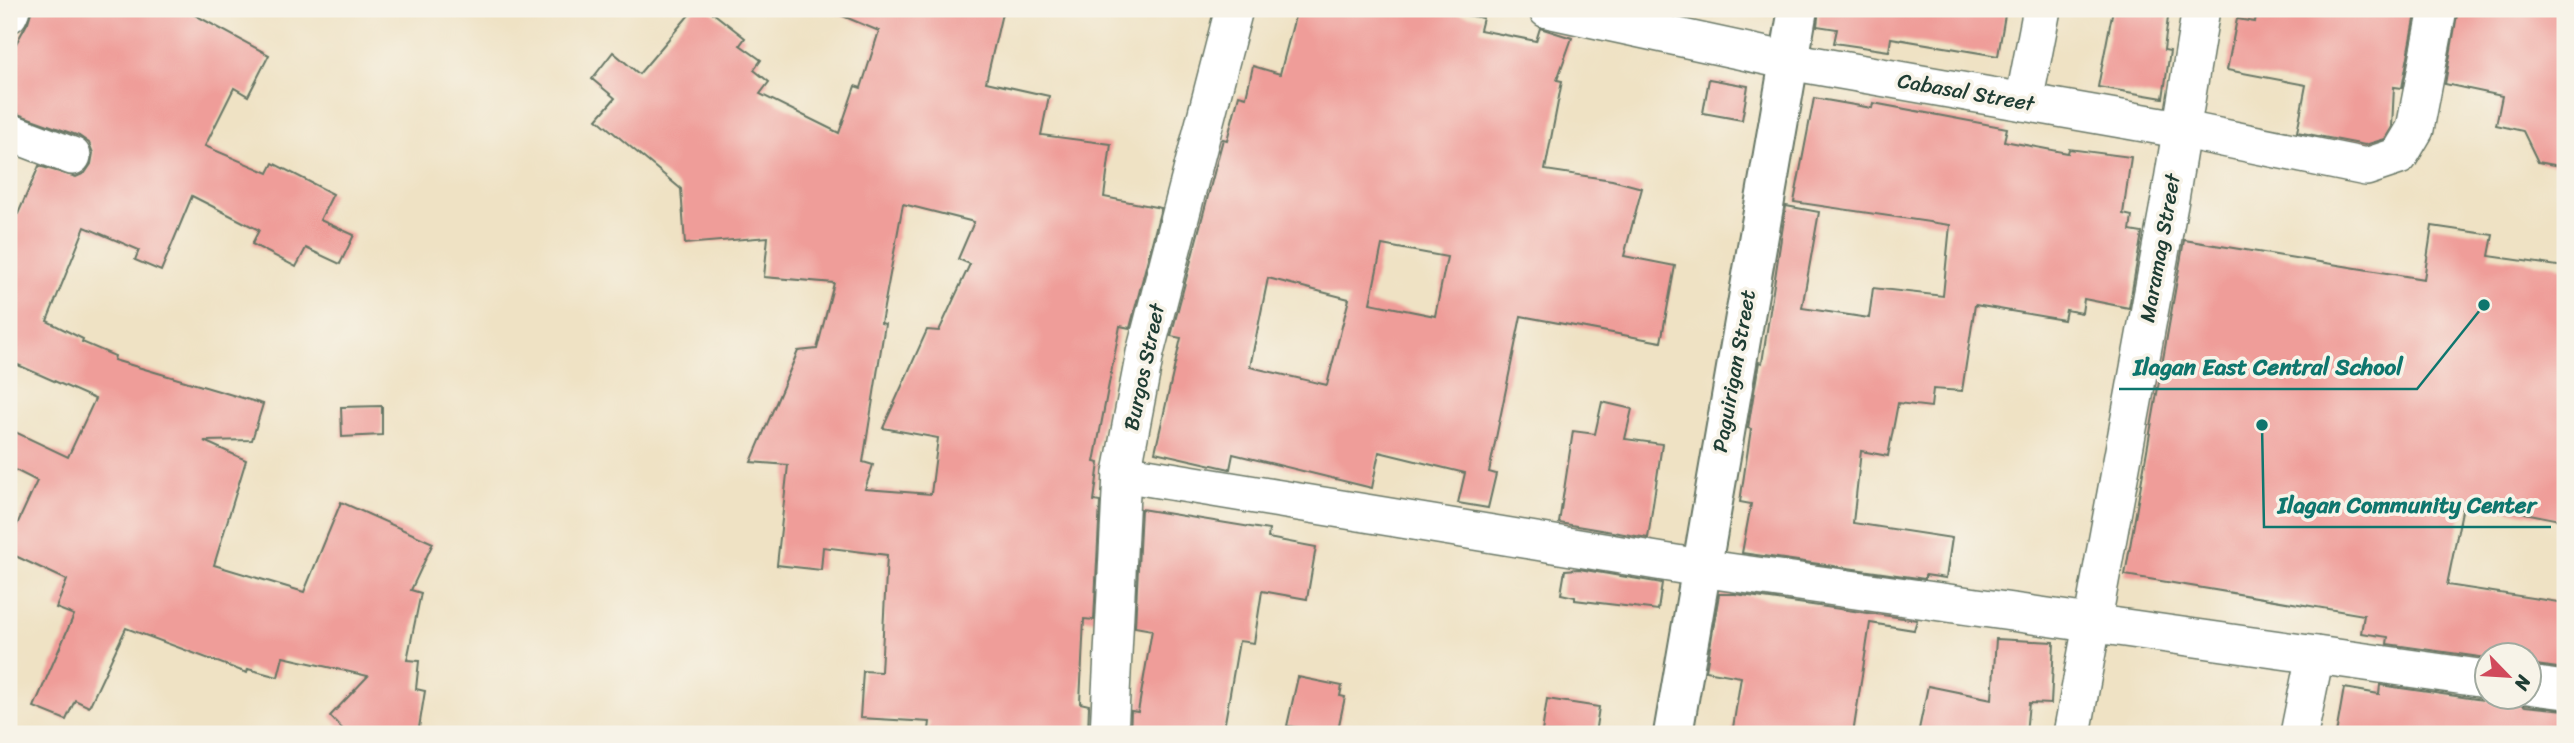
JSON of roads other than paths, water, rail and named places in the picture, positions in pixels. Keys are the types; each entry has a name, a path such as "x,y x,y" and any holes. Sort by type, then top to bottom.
{"main road":[{"name":"Paguirigan Street","path":"1673,734 1798,9"}],"street":[{"name":"Burgos Street","path":"1109,734 1122,473 1145,353 1234,9"},
{"name":"Cabasal Street","path":"1547,9 1789,61 2179,129 2366,167 2385,163 2399,156 2415,129 2438,9"},
{"path":"2024,102 2042,9"},
{"name":"Maramag Street","path":"2072,734 2169,199 2200,9"},
{"path":"9,132 72,156"},
{"path":"1122,473 1700,568 2472,677"},
{"path":"2299,734 2315,655"},
{"path":"2542,687 2565,690"}],"place":[{"name":"Ilagan East Central School","path":"2484,305"},
{"name":"Ilagan Community Center","path":"2262,425"}]}
